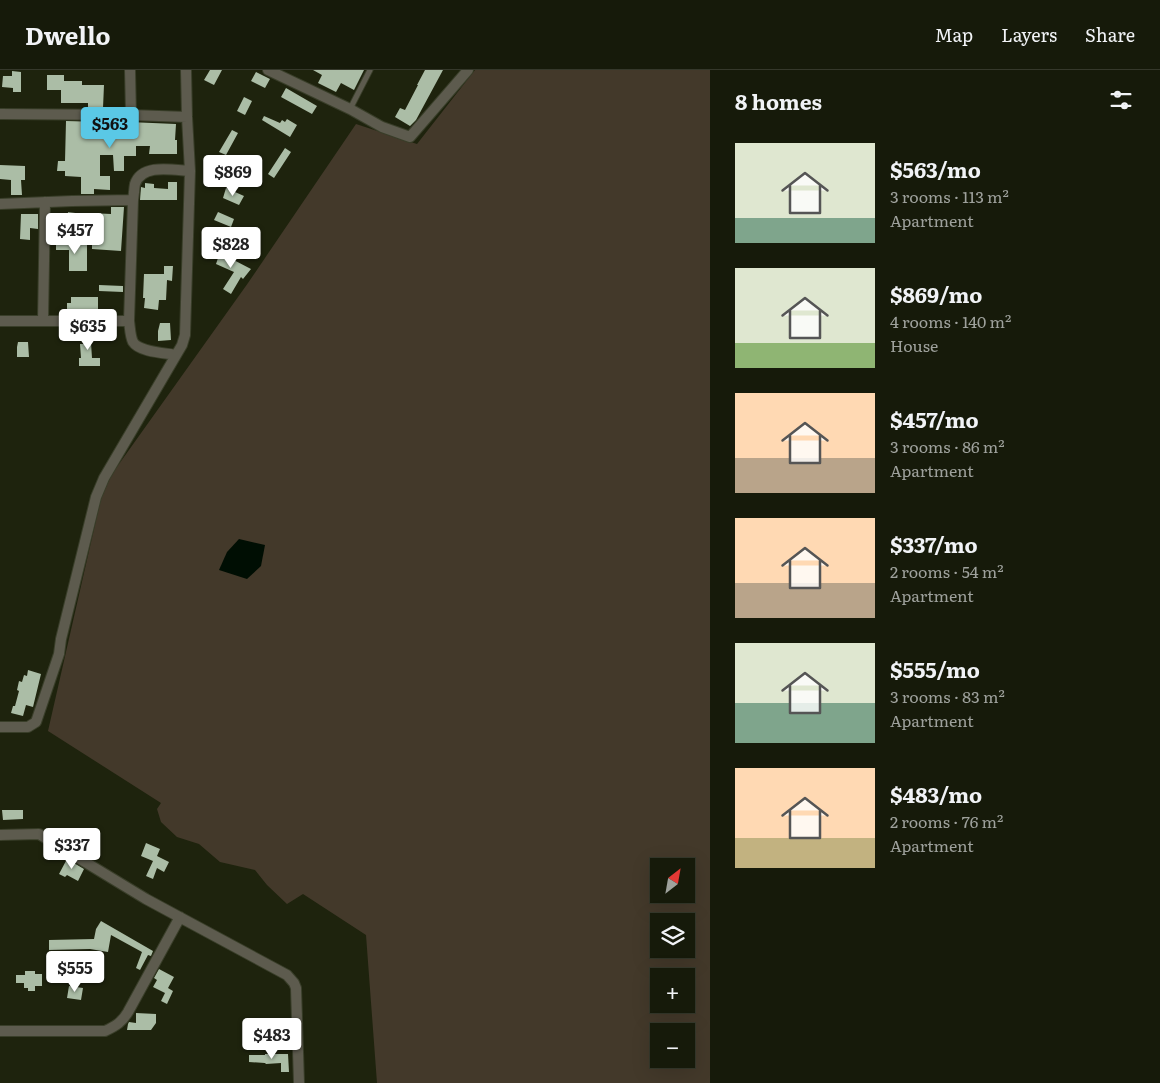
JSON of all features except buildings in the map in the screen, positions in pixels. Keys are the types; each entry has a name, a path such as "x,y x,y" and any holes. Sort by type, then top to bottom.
{"street":[{"path":"130,70 131,114"},
{"path":"0,727 28,727 36,722 59,654 96,497 104,478 182,345 185,335 190,171 186,70"},
{"path":"268,70 410,138 468,70"},
{"path":"0,114 131,114 187,117"},
{"path":"176,355 145,349 137,346 132,340 129,321 133,200 135,185 143,173 151,170 190,171"},
{"path":"0,204 133,200"},
{"path":"43,321 45,202"},
{"path":"0,321 129,321"},
{"path":"0,835 39,834 146,899 291,978 296,988 299,1083"},
{"path":"0,1031 106,1030 116,1026 128,1012 180,918"}],"lane":[{"path":"350,109 370,70"}],"shaded area":[{"path":"475,70 710,70 710,1083 377,1083 366,935 303,894 287,904 267,885 255,870 220,862 199,844 177,837 161,822 157,809 161,803 48,731 104,485 248,283 356,124 417,144"},
{"path":"239,539 265,545 261,566 247,579 219,570 227,552"}]}
